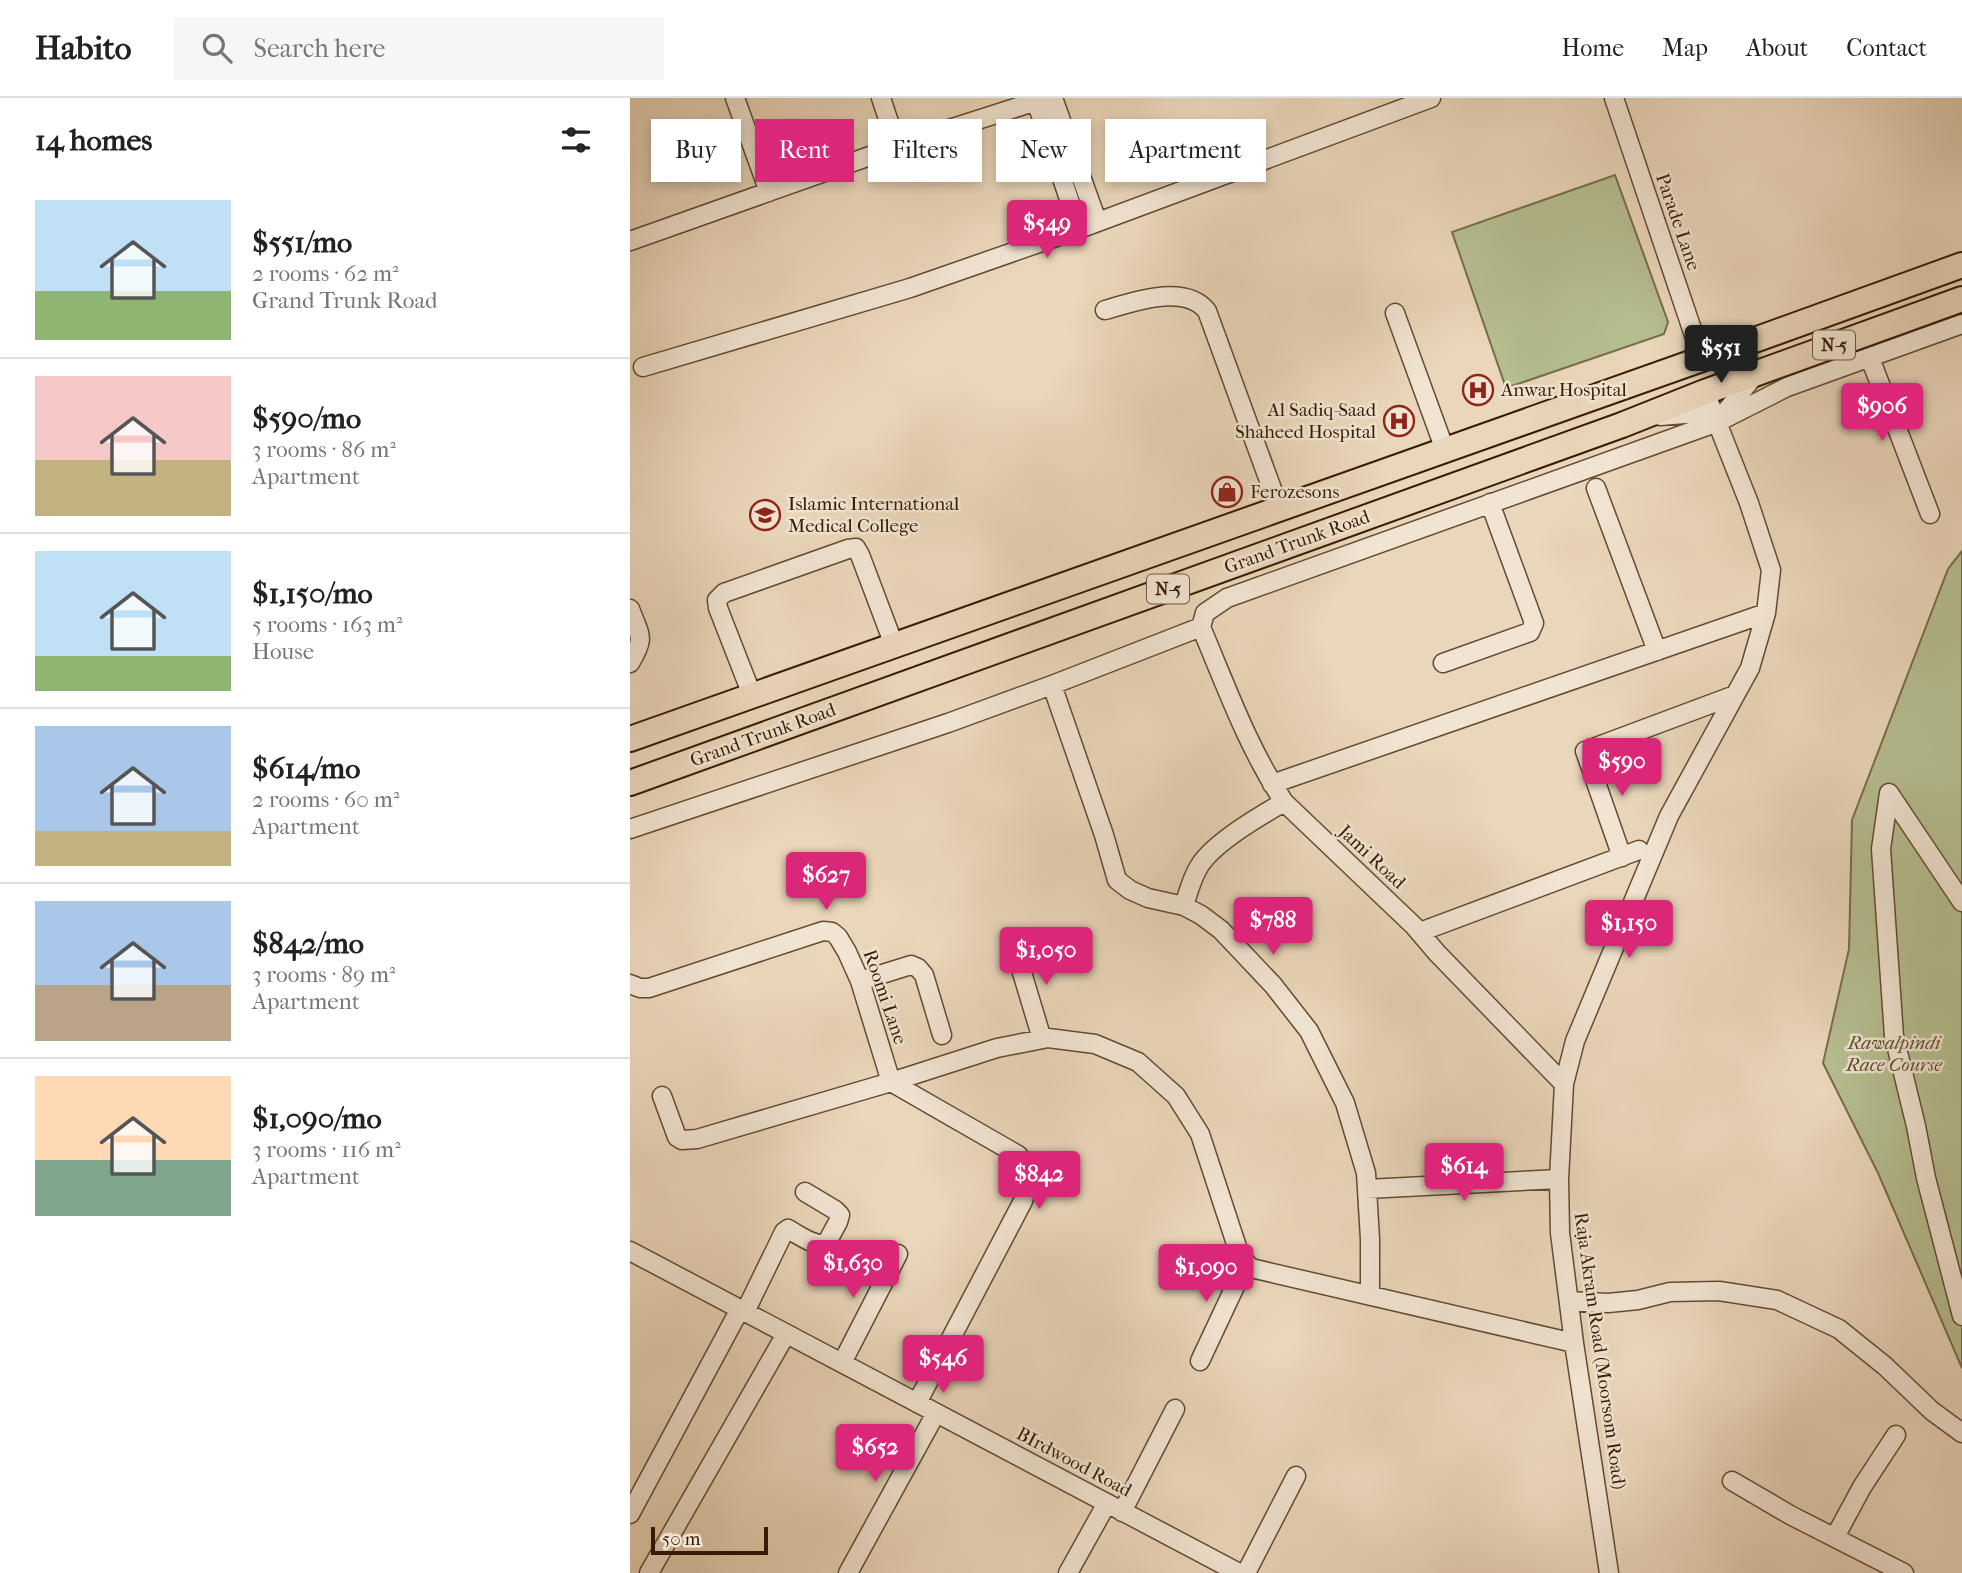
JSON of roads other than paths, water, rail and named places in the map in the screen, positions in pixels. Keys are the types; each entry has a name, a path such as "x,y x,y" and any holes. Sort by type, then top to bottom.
{"highway":[{"name":"Grand Trunk Road","path":"630,739 1962,265"},
{"name":"Grand Trunk Road","path":"630,783 1962,299"}],"street":[{"path":"735,98 769,192"},
{"path":"881,98 888,119"},
{"path":"643,367 910,288 1079,229 1432,98"},
{"name":"Parade Lane","path":"1614,98 1702,359"},
{"path":"980,119 1042,99"},
{"path":"1042,99 1097,221"},
{"path":"1042,99 1079,229"},
{"path":"631,240 868,156"},
{"path":"1105,310 1155,297 1188,299 1201,303 1207,311 1279,508"},
{"path":"1395,313 1445,450"},
{"path":"630,829 935,728 1052,685 1201,627 1205,612 1227,598 1718,422 1787,387 1962,324"},
{"path":"1870,358 1930,514"},
{"path":"1718,422 1756,373"},
{"name":"Raja Akram Road (Moorsom Road)","path":"1609,1573 1560,1233 1559,1179 1564,1084 1575,1041 1669,816 1750,668 1766,613 1771,570 1749,503 1705,392"},
{"path":"1643,417 1697,413 1718,422"},
{"path":"1596,488 1657,650"},
{"path":"1443,663 1530,632 1534,623 1490,503"},
{"path":"752,695 717,600 724,593 848,549 856,548 860,555 894,645"},
{"path":"630,609 641,641 640,648 630,663"},
{"path":"1272,784 1766,613"},
{"name":"Jami Road","path":"1201,627 1248,739 1284,802 1420,932 1446,963 1564,1084"},
{"path":"1052,685 1117,880 1130,890 1148,898 1184,906 1221,930 1273,985 1309,1031 1345,1103 1366,1173 1370,1296"},
{"path":"1622,857 1585,751 1735,695"},
{"path":"1962,902 1889,793 1881,849 1894,1036 1926,1178 1962,1316"},
{"path":"1184,906 1200,864 1244,827 1284,802"},
{"path":"1420,932 1639,850"},
{"name":"Roomi Lane","path":"630,984 649,988 823,931 832,932 838,936 860,981 891,1082"},
{"path":"1014,946 1042,1039"},
{"path":"860,981 911,965 918,968 924,975 942,1035"},
{"path":"662,1096 677,1137 682,1140 698,1139 997,1048 1048,1038 1095,1044 1138,1062 1176,1096 1200,1134 1240,1256 1251,1268 1574,1343"},
{"path":"891,1082 1018,1155 1029,1168 1023,1201 917,1403"},
{"path":"1367,1189 1559,1179"},
{"path":"630,1514 784,1232 788,1229 823,1246 838,1222 840,1215 835,1210 804,1192"},
{"name":"BIrdwood Road","path":"630,1251 1239,1573"},
{"path":"842,1363 898,1254"},
{"path":"1200,1362 1246,1263"},
{"path":"1569,1301 1608,1303 1638,1300 1670,1292 1720,1291 1777,1300 1839,1329 1885,1366 1932,1411 1962,1433"},
{"path":"649,1573 786,1334"},
{"path":"1068,1573 1115,1507 1175,1409"},
{"path":"848,1573 936,1413"},
{"path":"1835,1537 1862,1487 1896,1435"},
{"path":"1246,1573 1297,1476"},
{"path":"1732,1481 1792,1517 1904,1573"}],"place":[{"name":"Anwar Hospital","path":"1478,390"},
{"name":"Al Sadiq-Saad Shaheed Hospital","path":"1399,421"},
{"name":"Ferozesons","path":"1227,492"},
{"name":"Islamic International Medical College","path":"765,515"}],"park label":[{"name":"Rawalpindi Race Course","path":"1894,1054"}]}
